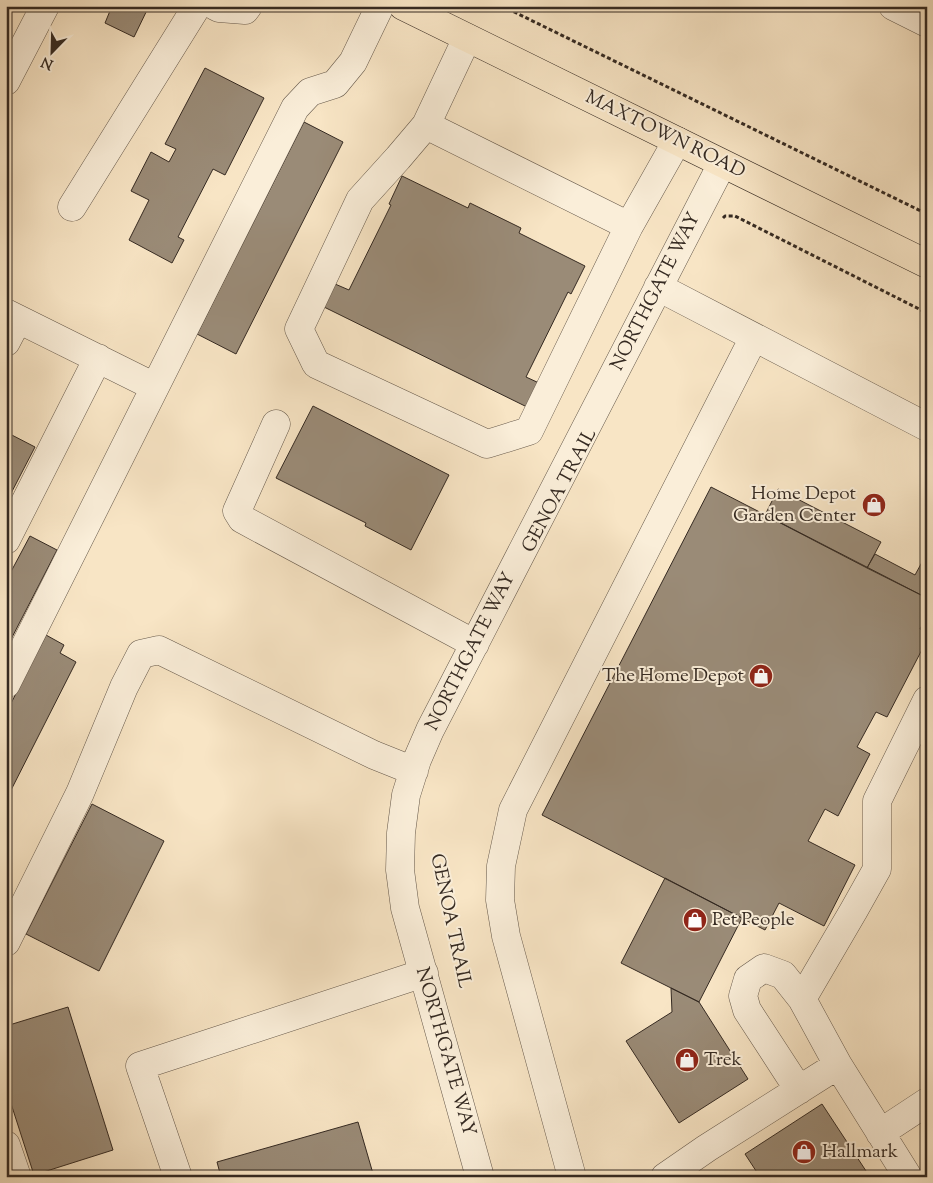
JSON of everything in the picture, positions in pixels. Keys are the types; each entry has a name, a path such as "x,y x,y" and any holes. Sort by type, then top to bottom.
{"main road":[{"name":"MAXTOWN ROAD","path":"402,6 927,264"}],"street":[{"path":"6,81 45,6"},
{"path":"72,208 198,6"},
{"path":"215,6 245,10 248,6"},
{"path":"6,684 294,108 310,92 335,84 353,62 380,6"},
{"path":"893,6 927,23"},
{"path":"467,38 426,125 360,200 299,329 316,364 488,444 529,431 629,226 677,141"},
{"path":"426,125 629,226"},
{"name":"NORTHGATE WAY","path":"480,1177 405,908 400,870 401,832 406,795 417,760 430,730 722,164"},
{"path":"658,287 927,427"},
{"path":"10,324 98,358 155,387"},
{"path":"572,1177 506,936 500,900 501,866 514,810 754,337"},
{"path":"6,540 98,358"},
{"path":"276,424 237,511 242,520 475,644"},
{"path":"6,942 80,793 124,687 141,654 159,650 374,755 414,771"},
{"path":"802,999 877,869 877,801 927,700"},
{"path":"799,1090 747,1010 743,996 748,979 764,968 783,975 802,999 838,1065 908,1177"},
{"path":"178,1177 140,1066 424,974"},
{"path":"665,1177 838,1065"},
{"path":"880,1133 927,1102"},
{"path":"6,1145 16,1177"}],"path":[{"path":"502,6 927,214"},
{"path":"719,222 725,216 735,216 927,312"}],"building":[{"path":"112,6 149,6 134,37 105,23"},
{"path":"205,68 264,98 225,175 213,169 178,237 184,240 172,263 129,240 149,200 131,191 151,152 169,162 176,149 165,144"},
{"path":"304,122 343,142 236,354 197,334"},
{"path":"402,176 468,208 470,203 521,228 519,233 585,266 571,294 568,292 526,377 539,383 527,407 324,307 335,284 349,290 391,205 389,204"},
{"path":"313,406 449,475 411,550 365,526 366,523 276,478"},
{"path":"6,432 35,447 6,503"},
{"name":"The Home Depot","path":"711,487 927,598 927,616 920,629 927,632 927,640 887,717 876,712 857,747 870,754 838,816 825,809 808,841 855,865 824,926 779,903 765,930 542,815"},
{"path":"778,489 881,542 867,568 765,515"},
{"path":"30,536 57,550 6,649 6,581"},
{"path":"927,553 927,598 867,568 875,554 915,575"},
{"path":"46,635 64,645 60,653 76,662 6,800 6,713"},
{"path":"92,804 164,841 99,971 26,934"},
{"path":"665,878 742,918 699,1002 621,963"},
{"name":"Trek","path":"671,988 699,1002 748,1079 679,1123 626,1041 672,1012"},
{"path":"68,1007 113,1150 34,1175 6,1088 6,1026"},
{"path":"822,1104 870,1177 760,1177 745,1154"},
{"path":"358,1122 374,1177 221,1177 217,1162"}],"place":[{"name":"Home Depot Garden Center","path":"874,505"},
{"name":"The Home Depot","path":"761,676"},
{"name":"Pet People","path":"695,920"},
{"name":"Trek","path":"687,1060"},
{"name":"Hallmark","path":"804,1152"}]}
